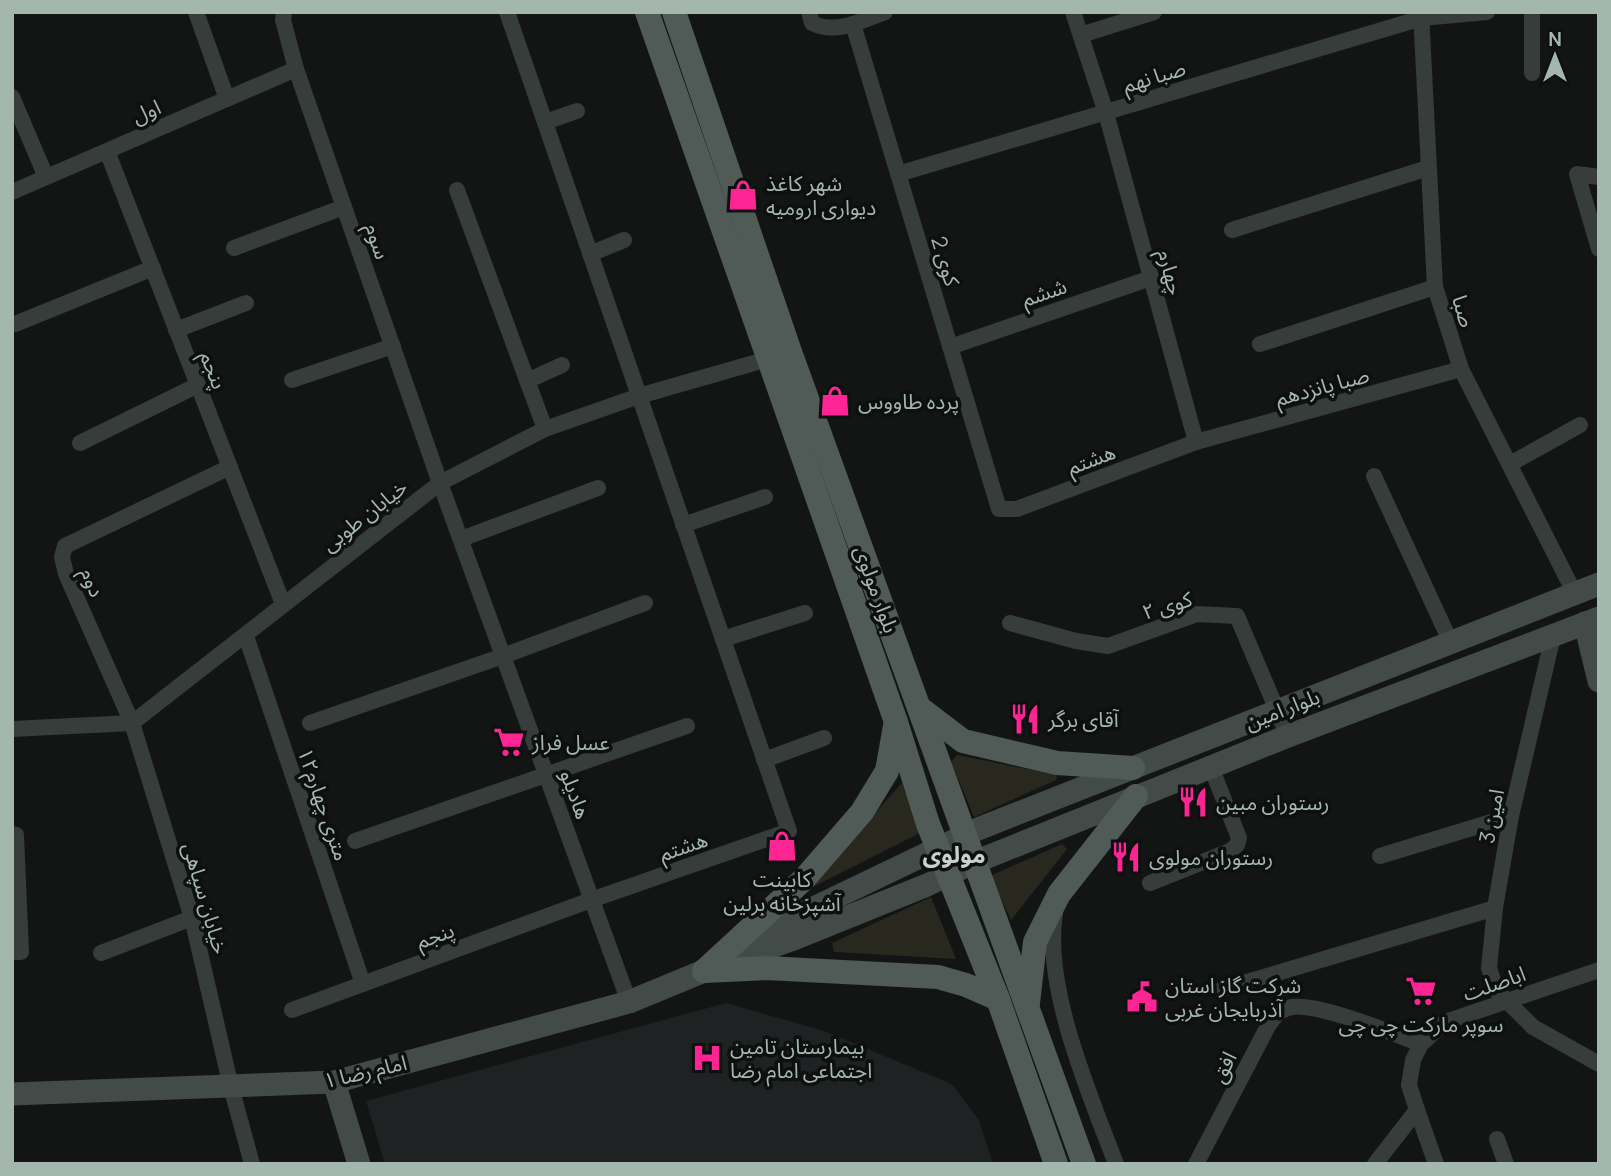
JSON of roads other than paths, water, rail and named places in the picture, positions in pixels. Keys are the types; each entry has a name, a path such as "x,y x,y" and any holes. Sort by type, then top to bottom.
{"main road":[{"name":"بلوار مولوی","path":"647,12 896,722 937,848 998,999 1056,1164"},
{"name":"بلوار مولوی","path":"674,12 789,349 1084,1164"},
{"name":"بلوار امین","path":"965,835 1599,584"},
{"path":"1592,621 1599,681"},
{"name":"بلوار امین","path":"975,862 1211,766 1592,621"},
{"path":"921,709 963,741 1057,763 1133,768"},
{"path":"704,971 805,878 862,812 887,771 896,722"},
{"path":"1027,1007 1035,942 1059,894 1136,796"},
{"name":"امام رضا ۱","path":"704,971 774,927 965,835"},
{"name":"امام رضا ۱","path":"12,1094 334,1082 629,1002 704,971 791,940 948,876 975,862"},
{"path":"704,971 767,968 938,977 966,985 998,999"},
{"path":"334,1082 359,1164"}],"street":[{"path":"196,12 227,99"},
{"name":"سوم","path":"284,12 283,20 296,69 440,482"},
{"path":"810,18 824,29 853,24 885,12"},
{"name":"چهارم","path":"1073,12 1106,113 1196,442"},
{"path":"1081,35 1154,12"},
{"name":"صبا نهم","path":"898,174 1106,113 1421,15 1487,12"},
{"path":"1532,12 1532,72"},
{"path":"509,13 764,760 824,738"},
{"name":"صبا","path":"1421,15 1435,287 1461,369 1575,594"},
{"name":"کوی 2","path":"853,24 999,509"},
{"name":"اول","path":"12,192 296,69"},
{"path":"12,97 46,177"},
{"path":"545,122 577,111"},
{"name":"پنجم","path":"107,151 283,604"},
{"path":"1232,230 1428,168"},
{"path":"1599,177 1577,174 1599,249"},
{"path":"457,190 545,429"},
{"path":"234,248 344,207"},
{"path":"590,254 624,240"},
{"path":"15,324 153,268"},
{"name":"ششم","path":"950,347 1151,278"},
{"path":"1260,345 1435,287"},
{"path":"176,330 246,303"},
{"path":"292,380 393,346"},
{"name":"خیابان طوبی","path":"132,723 440,482 545,429 639,396 768,359"},
{"path":"527,381 562,365"},
{"name":"صبا پانزدهم","path":"1196,442 1461,369"},
{"path":"80,443 198,385"},
{"path":"1510,464 1580,425"},
{"name":"هشتم","path":"999,509 1017,509 1196,442"},
{"name":"دوم","path":"132,723 61,557 65,547 230,467"},
{"path":"1374,476 1451,643"},
{"name":"هادیلو","path":"440,482 629,1002"},
{"path":"461,539 598,488"},
{"path":"683,525 765,497"},
{"path":"310,723 645,603"},
{"path":"723,639 805,613"},
{"name":"کوی ۲","path":"1010,623 1076,641 1108,646 1197,614 1237,616 1278,711"},
{"name":"۱۲متری چهارم","path":"246,636 363,984"},
{"name":"امین 3","path":"1553,636 1511,816 1495,908 1489,968 1496,990 1533,1027 1599,1064"},
{"path":"1278,711 1288,736"},
{"path":"12,729 132,723"},
{"name":"خیابان سپاهی","path":"132,723 192,918 231,1087"},
{"path":"355,841 687,726"},
{"name":"هشتم","path":"591,900 789,831 764,760"},
{"path":"1150,883 1230,851 1237,845 1239,838 1211,766"},
{"path":"1380,856 1511,816"},
{"path":"12,834 16,835 21,952 12,952"},
{"path":"1059,894 1052,931 1059,994 1088,1090 1116,1164"},
{"name":"پنجم","path":"292,1010 591,900"},
{"path":"1220,989 1495,908"},
{"path":"101,953 192,918"},
{"name":"اباصلت","path":"1421,1044 1445,1022 1599,970"},
{"name":"افق","path":"1196,1164 1268,1026 1279,1012 1290,1007 1331,1012 1421,1044"},
{"path":"1421,1044 1413,1060 1409,1085 1436,1164"},
{"path":"1052,1073 1088,1090"},
{"path":"231,1087 252,1164"},
{"path":"1375,1164 1417,1110"},
{"path":"1497,1139 1506,1164"}],"place":[{"name":"شهر کاغذ دیواری ارومیه","path":"743,195"},
{"name":"پرده طاووس","path":"835,401"},
{"name":"آقاى برگر","path":"1025,719"},
{"name":"عسل فراز","path":"509,742"},
{"name":"رستوران مبین","path":"1193,802"},
{"name":"کابینت آشپزخانه برلین","path":"782,846"},
{"name":"رستوران مولوی","path":"1126,857"},
{"name":"سوپر مارکت چی چی","path":"1421,991"},
{"name":"شرکت گاز استان آذربایجان غربی","path":"1142,997"},
{"name":"بیمارستان تامین اجتماعی امام رضا","path":"707,1058"}],"district":[{"name":"مولوی","path":"954,854"}]}
